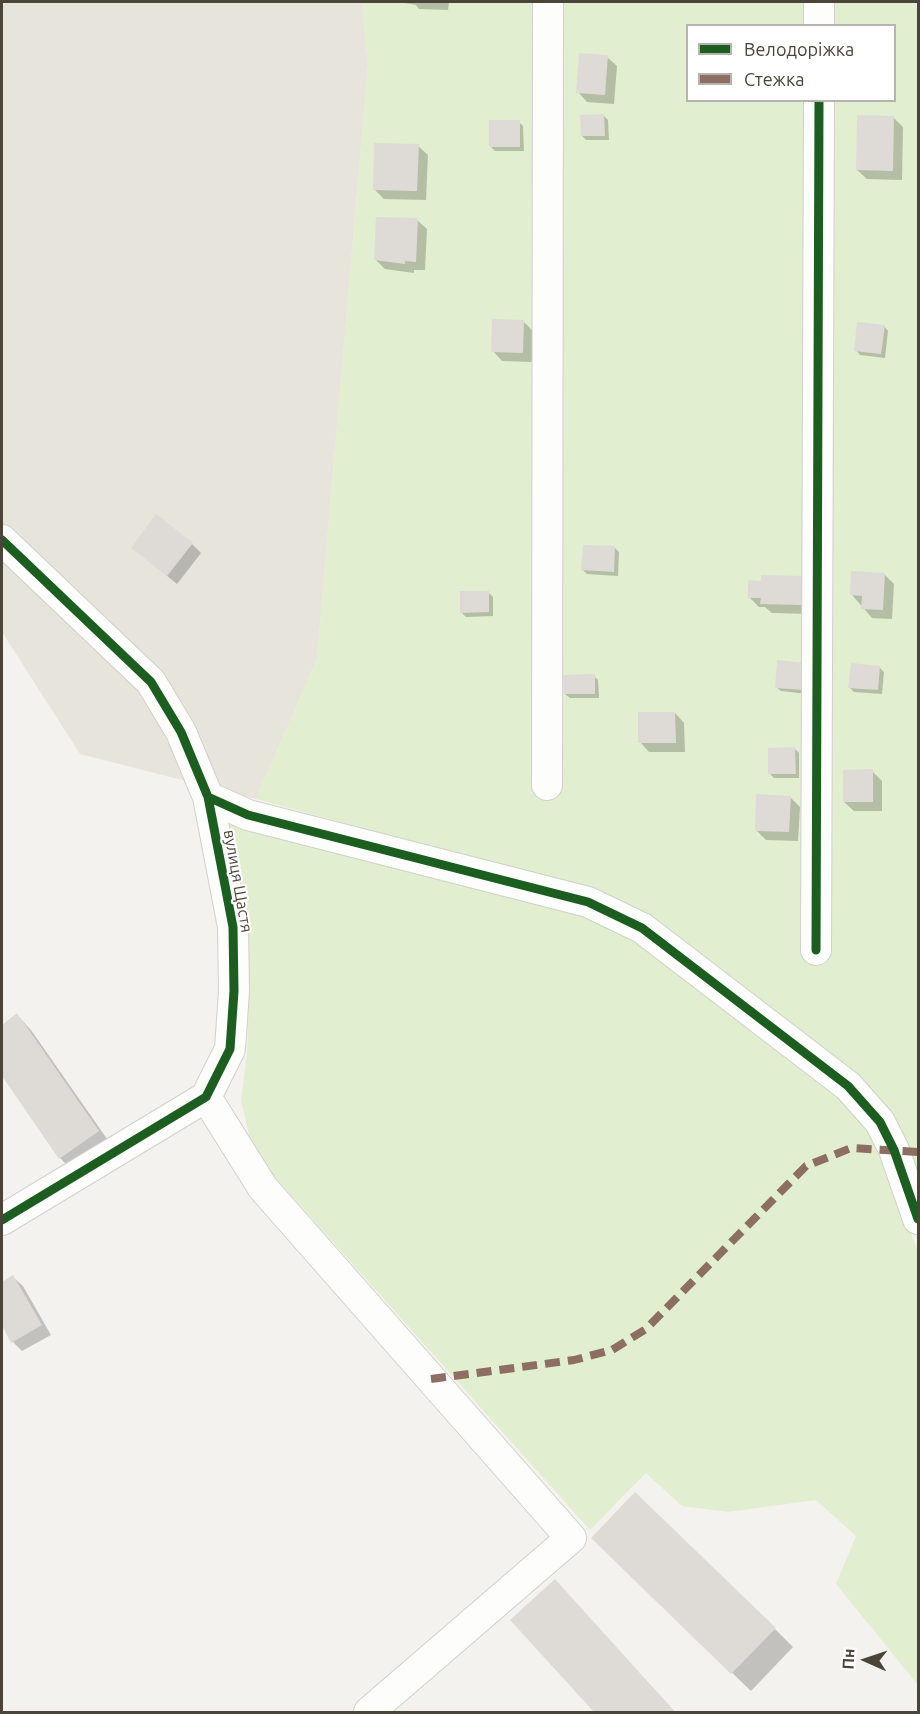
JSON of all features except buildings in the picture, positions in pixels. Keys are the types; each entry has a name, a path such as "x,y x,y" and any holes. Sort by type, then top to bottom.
{"street":[{"path":"547,785 548,2"},
{"path":"819,2 819,24"},
{"path":"816,950 819,102"},
{"name":"вулиця Щастя","path":"2,540 150,682 181,732 208,797 233,927 234,991 230,1049 206,1097"},
{"path":"208,797 248,815 588,902 642,928 848,1086 880,1122 894,1150 918,1219"},
{"path":"2,1220 206,1097 263,1188 571,1538 369,1713"}],"shaded area":[{"path":"2,2 362,2 368,65 317,659 256,799 80,754 2,632"}],"green space":[{"path":"362,2 918,2 918,1176 905,1138 588,890 256,799 317,659 368,65"},
{"path":"223,821 248,830 582,915 637,943 835,1091 866,1123 884,1159 918,1252 918,1685 836,1584 856,1536 816,1500 728,1512 682,1506 646,1473 590,1530 273,1175 251,1143 241,1101 247,1054 249,991 244,923"}],"marked path":[{"path":"431,1379 574,1360 612,1350 646,1329 806,1166 851,1148 918,1152"}],"cycle path":[{"path":"816,950 819,102"},
{"path":"2,540 151,682 181,732 208,797 233,927 234,991 230,1049 206,1097 2,1220"},
{"path":"208,797 248,815 588,902 642,928 848,1086 880,1122 894,1150 918,1219"}]}
